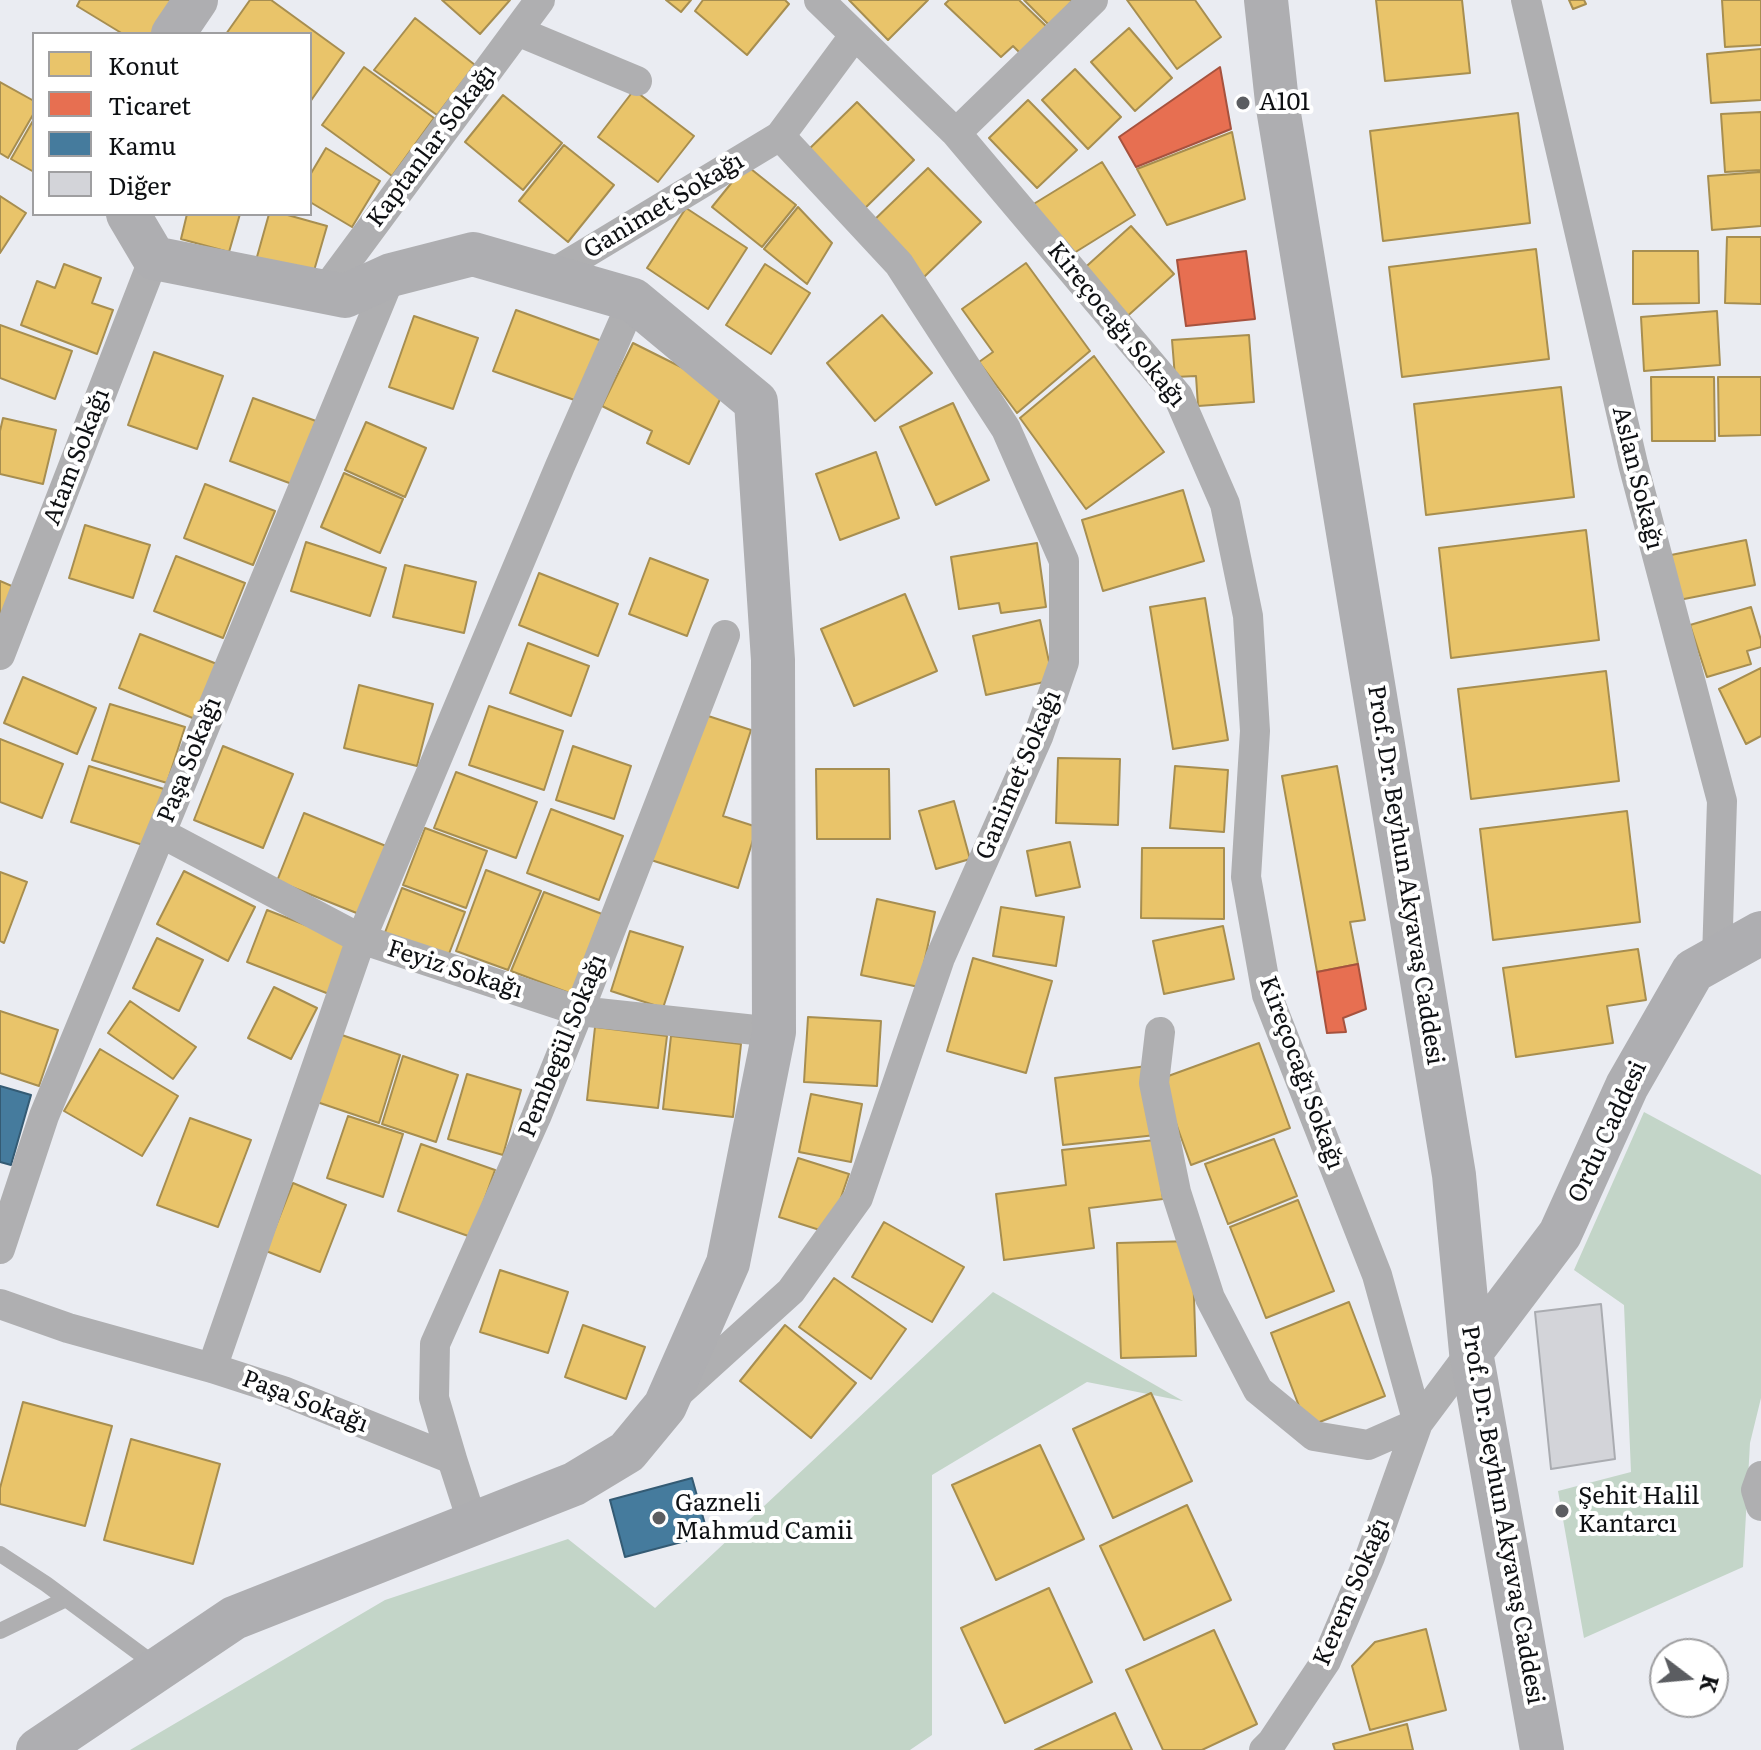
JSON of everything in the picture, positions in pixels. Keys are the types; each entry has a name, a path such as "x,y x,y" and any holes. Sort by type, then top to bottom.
{"street":[{"path":"174,32 196,0"},
{"name":"Kaptanlar Sokağı","path":"324,292 540,0"},
{"name":"Kireçocağı Sokağı","path":"819,0 956,133 1178,396 1225,504 1248,616 1255,731 1246,877 1267,995 1377,1275 1418,1423"},
{"path":"956,133 1093,0"},
{"name":"Prof. Dr. Beyhun Akyavaş Caddesi","path":"1266,0 1277,102 1454,1175 1471,1352 1542,1750"},
{"name":"Aslan Sokağı","path":"1526,0 1633,464 1722,801 1717,958"},
{"path":"517,31 637,81"},
{"name":"Ganimet Sokağı","path":"548,276 780,136 854,36"},
{"name":"Ganimet Sokağı","path":"665,1406 791,1291 858,1198 940,958 1038,737 1064,662 1064,561 1006,429 899,264 780,136"},
{"path":"38,1750 234,1618 574,1484 627,1452 665,1406 728,1263 774,1032 773,660 756,402 633,300 473,254 391,275 345,296 154,258 129,216"},
{"name":"Atam Sokağı","path":"0,655 154,258"},
{"name":"Paşa Sokağı","path":"0,1249 44,1116 391,275"},
{"path":"212,1368 361,939 633,300"},
{"name":"Pembegül Sokağı","path":"452,1459 434,1398 435,1344 536,1117 725,635"},
{"name":"Feyiz Sokağı","path":"161,833 361,939 579,1011 774,1032"},
{"name":"Ordu Caddesi","path":"1471,1352 1560,1234 1627,1086 1693,971 1761,933"},
{"path":"1160,1032 1154,1083 1176,1192 1210,1298 1258,1390 1314,1436 1368,1445 1418,1423 1471,1352"},
{"name":"Paşa Sokağı","path":"0,1304 68,1328 283,1391 452,1459"},
{"name":"Kerem Sokağı","path":"1264,1750 1326,1661 1370,1557 1418,1423"},
{"path":"452,1459 473,1524"},
{"path":"1761,1476 1756,1490 1761,1506"}],"lane":[{"path":"0,1554 159,1668"},
{"path":"0,1631 66,1599"}],"green space":[{"path":"1644,1112 1761,1175 1761,1398 1750,1443 1743,1567 1584,1638 1558,1491 1631,1472 1624,1305 1574,1270"},
{"path":"993,1292 1183,1401 1087,1382 932,1475 932,1735 910,1750 130,1750 385,1600 568,1539 655,1608"}],"building: Konut":[{"path":"80,0 182,0 163,32 120,32 77,6"},
{"path":"250,0 271,0 344,53 312,99 312,32 227,32"},
{"path":"442,0 510,0 480,34"},
{"path":"666,0 691,0 681,12"},
{"path":"703,0 785,0 789,4 747,55 695,11"},
{"path":"849,0 928,0 888,40"},
{"path":"949,0 1019,0 1047,27 1021,54 1013,46 1001,57 945,4"},
{"path":"1024,0 1073,0 1049,25"},
{"path":"1127,0 1195,0 1221,37 1177,69"},
{"path":"1376,0 1462,0 1470,73 1385,81"},
{"path":"1569,0 1584,0 1586,4 1573,9"},
{"path":"1722,0 1761,0 1761,45 1725,47"},
{"path":"415,18 475,65 437,115 374,70"},
{"path":"1129,28 1172,78 1135,111 1091,62"},
{"path":"1761,49 1761,100 1711,103 1707,54"},
{"path":"364,67 434,118 392,176 322,125"},
{"path":"1075,69 1121,117 1088,149 1042,100"},
{"path":"0,82 32,100 32,116 8,158 0,153"},
{"path":"634,90 694,136 658,182 598,137"},
{"path":"503,95 562,143 523,190 465,142"},
{"path":"1028,100 1077,150 1037,188 989,138"},
{"path":"857,102 914,160 859,214 802,156"},
{"path":"1761,112 1761,170 1725,172 1721,114"},
{"path":"1518,113 1530,223 1383,241 1370,131"},
{"path":"32,122 32,171 11,159"},
{"path":"1232,132 1245,199 1167,225 1137,169"},
{"path":"564,145 614,185 568,242 519,201"},
{"path":"326,148 380,181 352,227 312,203 312,172"},
{"path":"1102,162 1135,215 1066,258 1032,205"},
{"path":"746,165 796,205 762,247 712,207"},
{"path":"928,168 981,222 923,278 870,224"},
{"path":"1761,172 1761,226 1712,230 1708,176"},
{"path":"0,196 26,213 0,253"},
{"path":"798,207 832,243 807,284 764,249"},
{"path":"686,208 747,248 708,309 647,268"},
{"path":"187,216 239,216 229,252 181,239"},
{"path":"268,216 291,216 327,226 311,281 255,264"},
{"path":"1131,226 1174,274 1122,321 1079,273"},
{"path":"1727,237 1761,237 1761,304 1725,303"},
{"path":"1536,249 1549,359 1402,377 1389,267"},
{"path":"1633,251 1698,251 1699,303 1633,304"},
{"path":"1026,263 1090,351 1017,413 979,362 993,352 962,309"},
{"path":"64,264 101,278 92,303 113,310 97,354 21,325 37,281 55,288"},
{"path":"765,264 810,293 771,354 726,325"},
{"path":"516,310 602,341 580,402 493,371"},
{"path":"1717,311 1720,365 1644,371 1641,317"},
{"path":"882,315 932,373 875,421 827,363"},
{"path":"414,316 478,338 453,409 389,387"},
{"path":"0,325 72,351 55,399 0,378"},
{"path":"1249,335 1254,402 1198,406 1196,376 1175,377 1172,340"},
{"path":"633,343 725,389 689,464 647,443 652,431 602,406"},
{"path":"154,352 223,376 197,449 128,425"},
{"path":"1094,356 1164,452 1086,509 1020,418"},
{"path":"1651,377 1714,377 1715,441 1652,441"},
{"path":"1718,377 1761,377 1761,435 1719,436"},
{"path":"1561,387 1574,497 1426,515 1414,404"},
{"path":"253,398 316,421 292,484 230,461"},
{"path":"953,403 989,480 936,505 900,427"},
{"path":"3,418 56,430 43,484 0,474"},
{"path":"366,422 426,448 405,497 345,470"},
{"path":"876,452 899,518 840,540 816,474"},
{"path":"344,473 403,499 380,553 321,527"},
{"path":"205,484 275,511 253,565 184,538"},
{"path":"1183,490 1204,561 1103,591 1082,520"},
{"path":"85,525 150,545 133,598 69,578"},
{"path":"1586,530 1599,640 1451,658 1439,548"},
{"path":"1746,540 1755,585 1679,600 1671,555"},
{"path":"306,542 386,568 370,616 291,591"},
{"path":"1037,543 1046,607 1001,613 999,603 959,609 951,557"},
{"path":"176,556 245,583 223,638 154,611"},
{"path":"650,558 708,580 687,636 629,614"},
{"path":"405,565 476,582 464,633 393,617"},
{"path":"539,573 618,604 598,656 519,625"},
{"path":"0,581 14,587 0,621"},
{"path":"905,594 937,671 854,706 821,629"},
{"path":"1205,598 1228,740 1173,749 1150,607"},
{"path":"1751,607 1761,647 1747,651 1751,664 1707,677 1690,625"},
{"path":"1040,620 1053,680 986,695 973,636"},
{"path":"140,634 217,664 195,719 119,688"},
{"path":"528,643 589,666 571,716 510,693"},
{"path":"1761,668 1761,736 1746,744 1719,689"},
{"path":"1606,671 1619,781 1471,799 1458,689"},
{"path":"23,677 96,708 77,754 4,723"},
{"path":"359,685 433,704 417,766 344,748"},
{"path":"110,704 185,727 167,783 92,760"},
{"path":"489,706 563,731 544,790 469,765"},
{"path":"699,713 751,730 723,816 757,827 738,888 651,860"},
{"path":"0,739 63,764 42,818 0,802"},
{"path":"223,746 293,774 263,848 194,820"},
{"path":"573,746 631,766 614,819 556,800"},
{"path":"1058,758 1120,759 1118,825 1056,823"},
{"path":"89,766 164,789 146,846 71,822"},
{"path":"1175,766 1228,770 1224,832 1170,828"},
{"path":"1337,766 1365,920 1350,922 1358,964 1317,972 1282,776"},
{"path":"816,769 889,769 890,839 817,839"},
{"path":"456,772 537,802 516,858 434,828"},
{"path":"954,801 970,859 936,869 919,811"},
{"path":"551,809 623,836 599,900 527,873"},
{"path":"1627,811 1640,922 1493,940 1480,829"},
{"path":"304,813 386,846 359,914 277,881"},
{"path":"425,828 487,851 466,908 403,885"},
{"path":"1070,842 1080,887 1036,896 1027,851"},
{"path":"1142,848 1224,848 1224,919 1141,918"},
{"path":"486,870 541,891 508,970 456,951"},
{"path":"184,871 255,907 228,961 157,924"},
{"path":"0,872 27,882 4,943 0,941"},
{"path":"402,888 465,912 447,959 384,935"},
{"path":"544,892 602,914 572,994 511,971"},
{"path":"877,899 935,912 919,987 861,975"},
{"path":"1001,907 1064,917 1056,966 993,956"},
{"path":"267,910 349,942 329,994 247,962"},
{"path":"1223,926 1234,979 1164,994 1153,941"},
{"path":"630,931 683,947 663,1008 611,991"},
{"path":"157,938 203,960 179,1011 133,988"},
{"path":"1638,949 1646,1000 1607,1006 1613,1043 1516,1057 1503,968"},
{"path":"973,958 1052,981 1026,1073 947,1051"},
{"path":"274,987 317,1008 291,1059 248,1038"},
{"path":"130,1001 196,1047 173,1079 108,1033"},
{"path":"0,1011 58,1030 39,1086 0,1073"},
{"path":"808,1017 881,1021 877,1086 804,1082"},
{"path":"595,1027 667,1036 658,1108 587,1100"},
{"path":"336,1033 400,1055 379,1123 314,1101"},
{"path":"671,1036 741,1044 733,1117 663,1109"},
{"path":"1259,1043 1290,1128 1191,1165 1160,1079"},
{"path":"100,1049 178,1096 142,1156 64,1111"},
{"path":"403,1056 458,1075 436,1142 382,1124"},
{"path":"1147,1066 1156,1135 1063,1145 1055,1078"},
{"path":"467,1074 521,1090 503,1155 448,1139"},
{"path":"811,1094 862,1104 851,1162 799,1152"},
{"path":"348,1116 403,1134 383,1197 327,1178"},
{"path":"190,1118 251,1140 218,1227 157,1205"},
{"path":"1274,1139 1297,1196 1228,1224 1205,1164"},
{"path":"1155,1140 1163,1199 1089,1208 1094,1248 1004,1260 996,1194 1066,1185 1062,1150"},
{"path":"421,1144 495,1170 471,1237 398,1211"},
{"path":"798,1158 849,1174 829,1233 779,1217"},
{"path":"293,1183 346,1205 320,1272 266,1251"},
{"path":"1298,1200 1334,1291 1266,1318 1230,1227"},
{"path":"884,1222 964,1267 932,1322 852,1277"},
{"path":"1192,1241 1196,1356 1121,1358 1117,1243"},
{"path":"500,1270 568,1292 548,1353 480,1332"},
{"path":"834,1278 906,1329 871,1379 799,1327"},
{"path":"1349,1302 1385,1396 1307,1427 1271,1333"},
{"path":"583,1325 645,1347 626,1399 565,1377"},
{"path":"785,1325 856,1383 811,1438 740,1381"},
{"path":"1151,1393 1192,1481 1113,1518 1073,1429"},
{"path":"23,1402 112,1426 85,1526 0,1504 0,1488"},
{"path":"131,1439 220,1464 193,1564 104,1540"},
{"path":"1040,1445 1084,1539 996,1580 952,1485"},
{"path":"1187,1505 1231,1600 1144,1640 1100,1546"},
{"path":"1049,1588 1092,1682 1005,1723 961,1628"},
{"path":"1426,1629 1446,1710 1370,1730 1352,1666 1375,1642"},
{"path":"1214,1630 1257,1724 1202,1750 1163,1750 1126,1670"},
{"path":"1115,1713 1132,1750 1035,1750"},
{"path":"1407,1724 1413,1750 1335,1750 1333,1744"}],"building: Ticaret":[{"path":"1220,67 1231,129 1136,167 1119,137"},
{"path":"1246,251 1255,319 1186,326 1177,260"},
{"path":"1358,964 1366,1009 1343,1018 1346,1032 1327,1033 1317,972"}],"building: Kamu":[{"path":"0,1086 31,1095 11,1165 0,1162"},
{"name":"Gazneli Mahmud Camii","path":"692,1478 708,1535 625,1557 610,1500"}],"building: Diğer":[{"path":"1601,1304 1615,1459 1551,1469 1535,1312"}],"place":[{"name":"A101","path":"1243,103"},
{"name":"Şehit Halil Kantarcı","path":"1562,1511"},
{"name":"Gazneli Mahmud Camii","path":"659,1518"}]}
